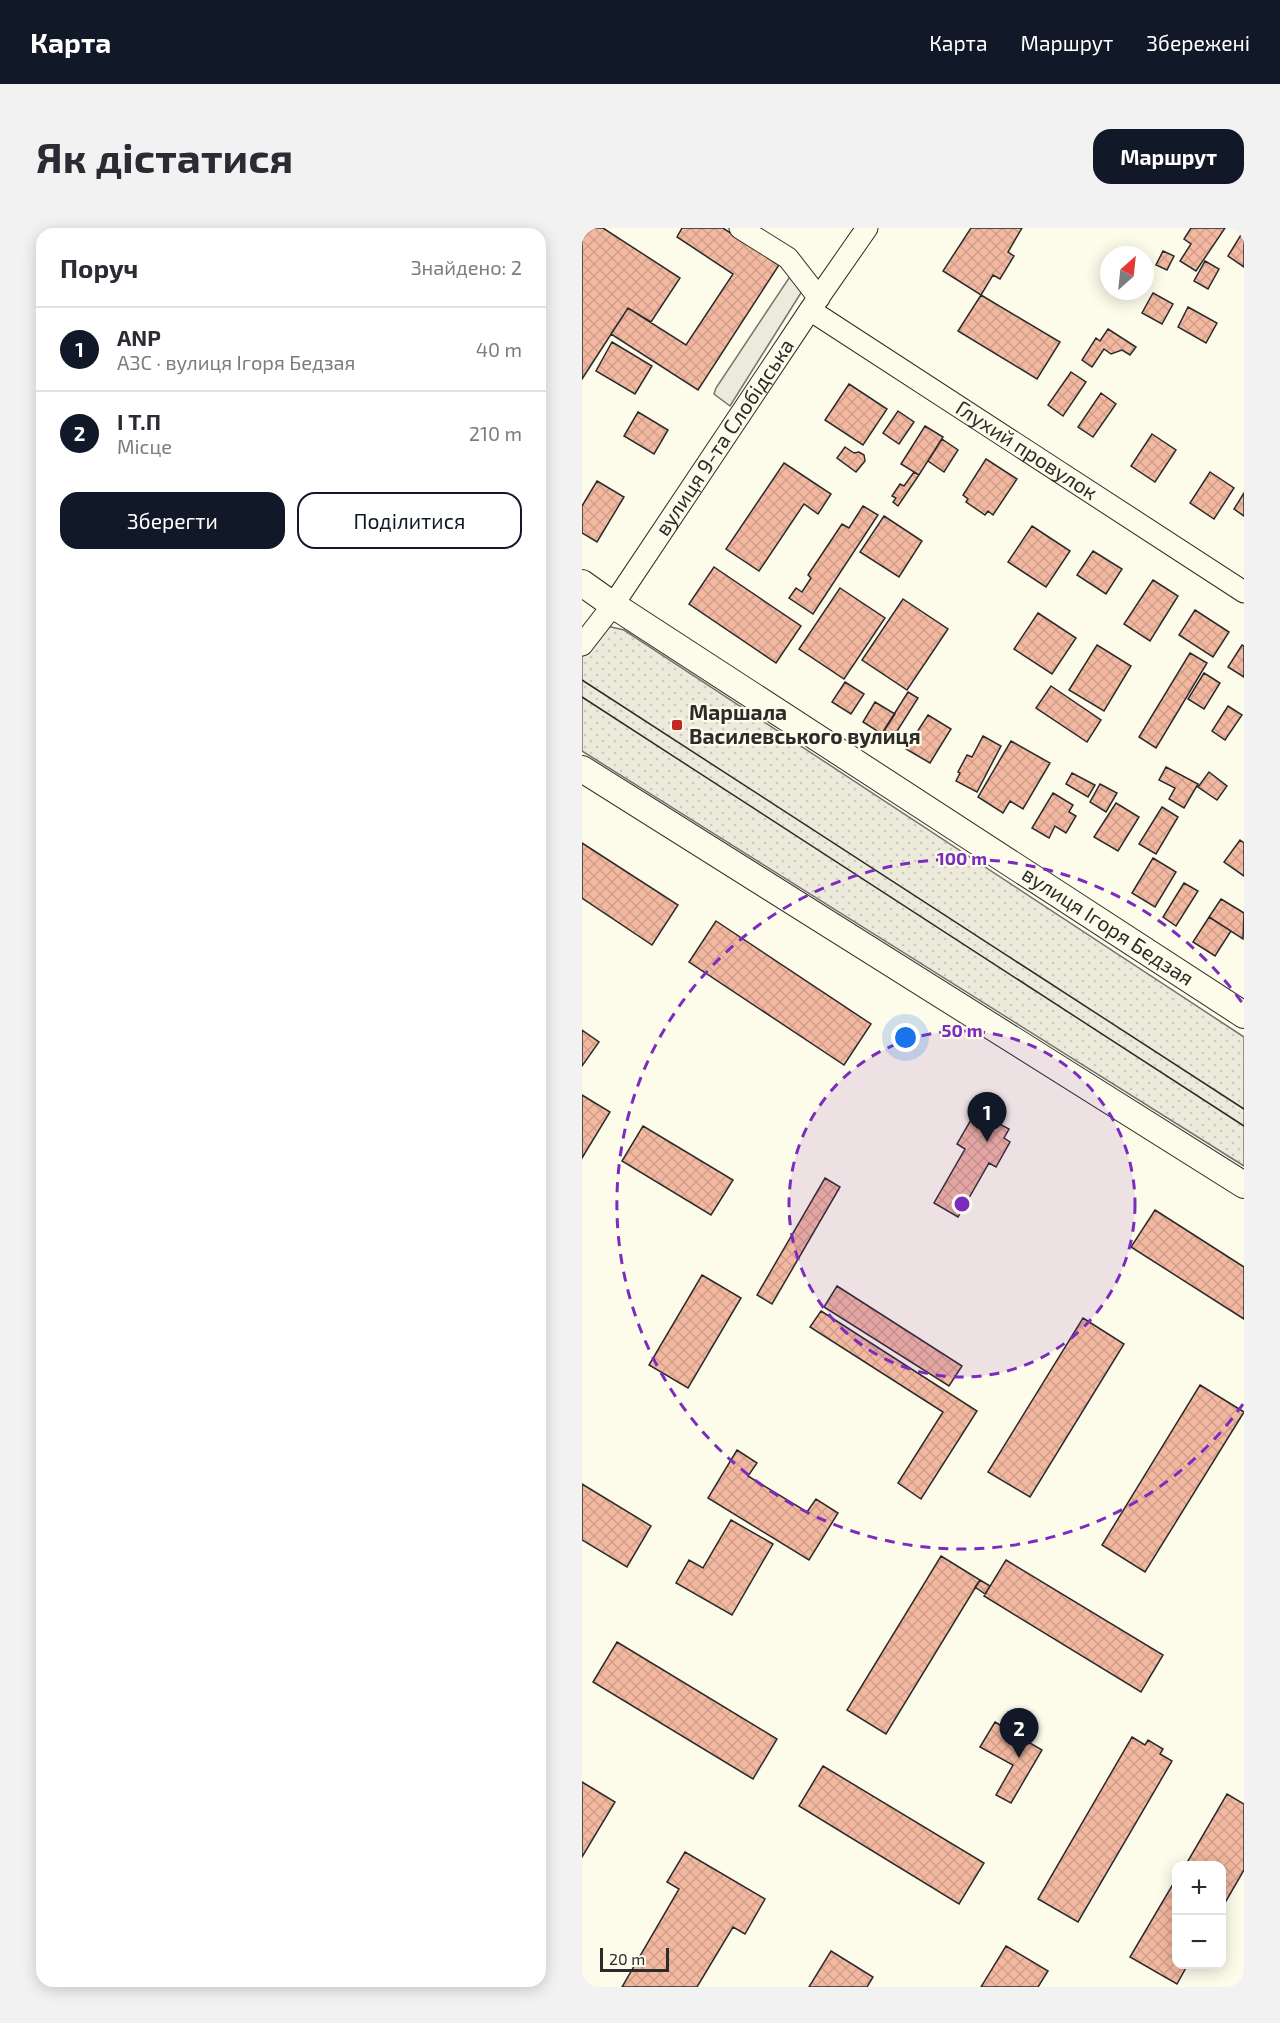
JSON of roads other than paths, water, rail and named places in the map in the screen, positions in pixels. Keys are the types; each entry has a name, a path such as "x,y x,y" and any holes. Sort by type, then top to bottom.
{"street":[{"name":"Глухий провулок","path":"740,228 788,258 814,304 1244,592"},
{"name":"вулиця 9-та Слобідська","path":"582,645 613,605 867,228"},
{"name":"вулиця Ігоря Бедзая","path":"582,583 1244,1015"},
{"path":"582,769 1244,1185"}],"tram line":[{"path":"582,680 1244,1109"},
{"path":"582,697 1244,1126"}],"place":[{"name":"Маршала Василевського вулиця","path":"677,725"},
{"name":"ANP","path":"987,1142"},
{"name":"І Т.П","path":"1019,1758"}]}
